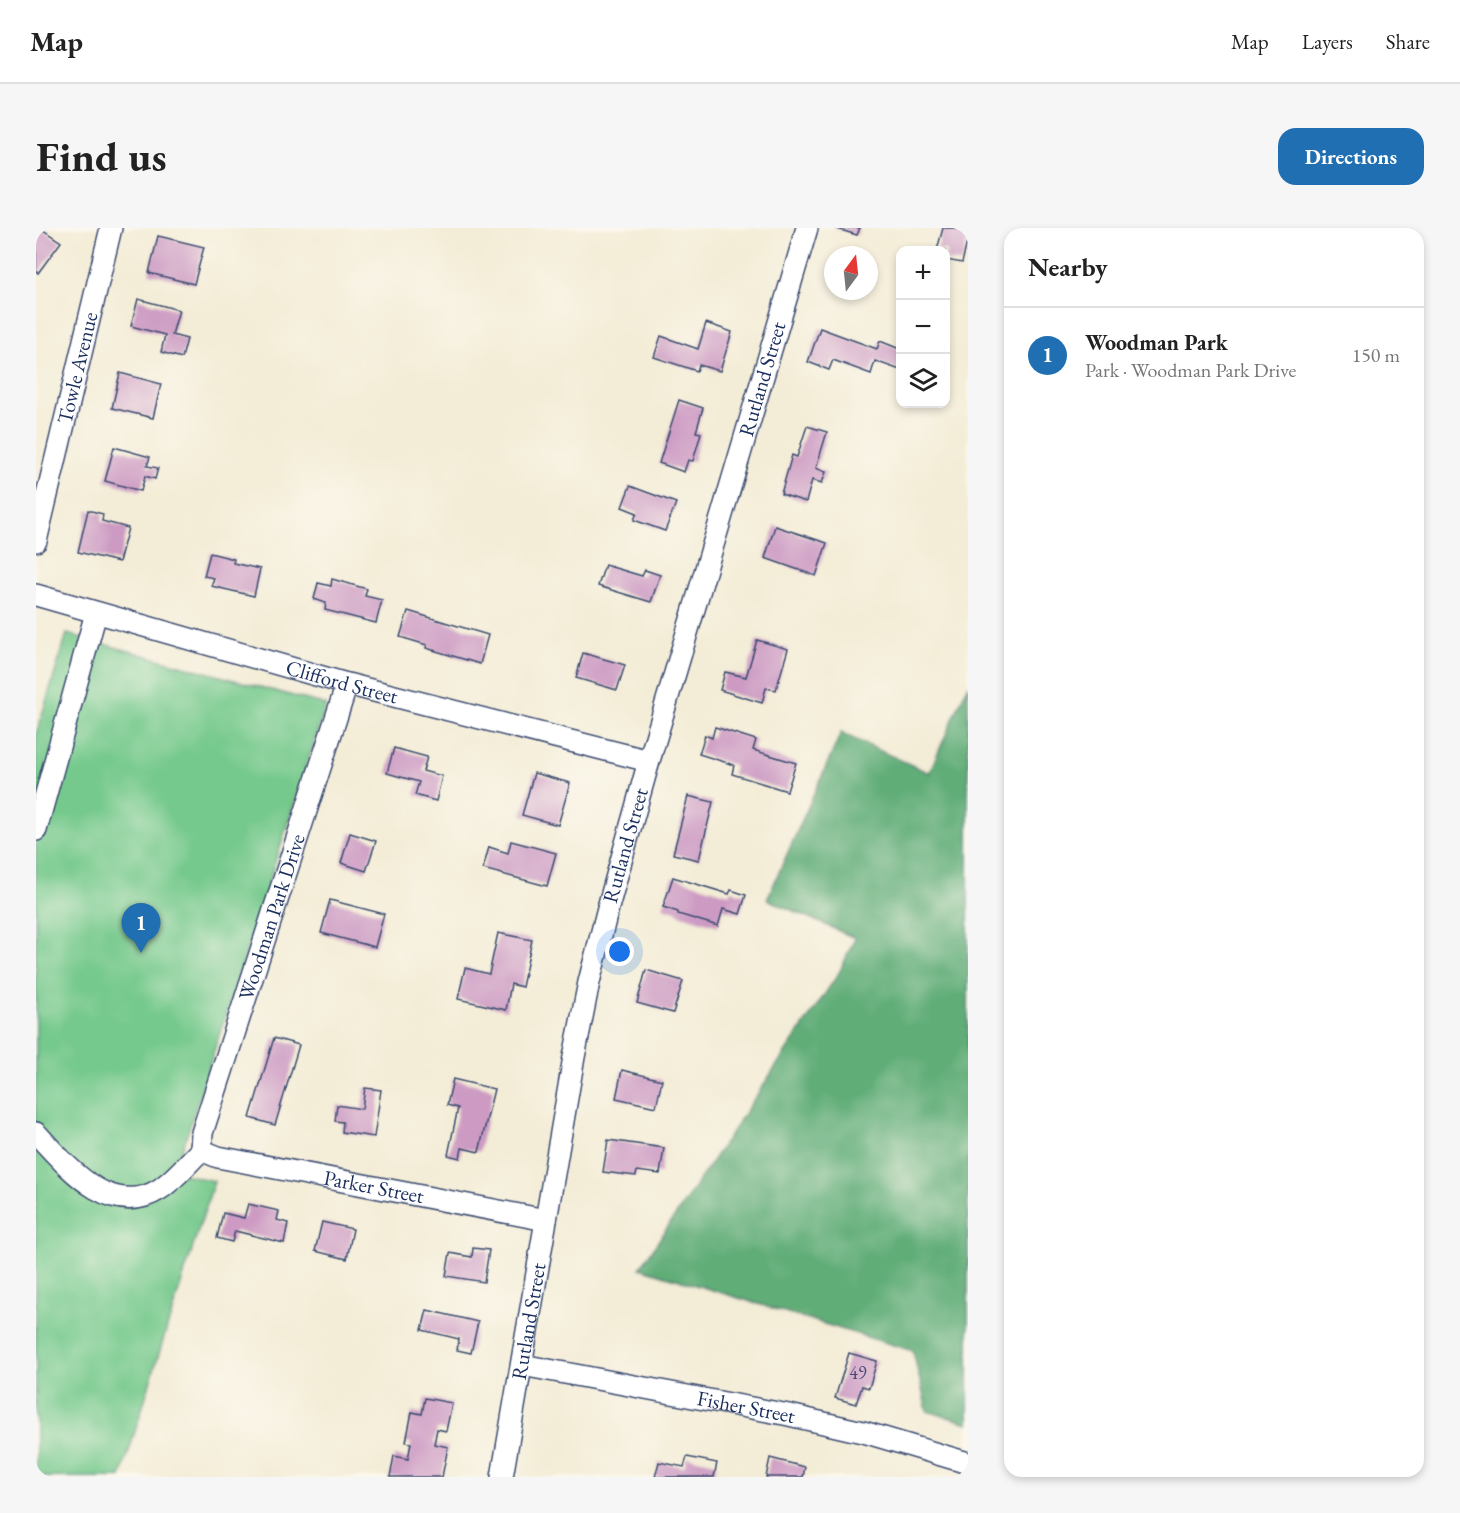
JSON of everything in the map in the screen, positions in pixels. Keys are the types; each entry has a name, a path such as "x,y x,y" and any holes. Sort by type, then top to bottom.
{"street":[{"name":"Towle Avenue","path":"36,541 111,228"},
{"name":"Rutland Street","path":"502,1477 589,982 649,761 807,228"},
{"name":"Clifford Street","path":"36,595 347,684 649,761"},
{"path":"36,830 96,613"},
{"name":"Woodman Park Drive","path":"201,1150 202,1133 347,684"},
{"path":"36,1133 78,1177 93,1187 126,1198 144,1196 159,1189 176,1176 201,1150"},
{"name":"Parker Street","path":"201,1150 218,1157 546,1220"},
{"name":"Fisher Street","path":"522,1365 789,1415 867,1433 968,1463"}],"green space":[{"path":"67,634 326,705 175,1172 214,1181 121,1477 36,1477 36,734"},
{"path":"968,685 968,1423 927,1411 913,1351 640,1268 839,973 855,938 767,899 841,733 929,773"}],"building":[{"path":"36,228 40,228 61,242 38,273 36,271"},
{"path":"834,228 860,228 857,235"},
{"path":"943,228 968,228 962,263 950,261 950,246 938,246"},
{"path":"158,236 204,247 194,284 149,273"},
{"path":"138,299 179,310 172,335 187,339 182,358 161,352 165,335 131,326"},
{"path":"706,323 732,332 720,371 699,365 697,371 654,357 661,336 698,349"},
{"path":"820,328 877,349 880,341 896,347 896,369 875,361 871,374 833,360 829,370 808,362"},
{"path":"120,373 161,384 153,418 112,408"},
{"path":"679,400 703,408 696,432 701,433 693,461 688,460 684,472 659,463"},
{"path":"807,426 827,432 816,468 826,472 822,483 812,480 806,502 781,494 792,455 797,457"},
{"path":"114,447 150,457 147,466 158,468 155,479 145,476 141,491 105,481"},
{"path":"630,486 676,503 665,531 634,520 637,513 622,507"},
{"path":"88,510 103,514 102,521 128,528 119,562 78,552"},
{"path":"775,526 827,543 816,576 765,558"},
{"path":"210,553 234,559 233,563 260,569 254,596 211,586 214,578 204,576"},
{"path":"605,565 642,576 645,570 660,575 651,602 598,586"},
{"path":"332,579 367,589 365,596 382,600 376,623 325,610 326,603 314,599 318,583 331,586"},
{"path":"408,611 488,635 480,664 426,648 427,645 400,637"},
{"path":"757,640 788,649 776,690 766,688 762,703 720,690 725,672 746,677"},
{"path":"583,653 625,665 617,690 576,678"},
{"path":"715,727 756,740 753,750 796,763 787,791 732,774 734,765 699,754 705,735 712,738"},
{"path":"394,748 427,757 423,771 442,776 436,801 415,795 419,782 387,773"},
{"path":"534,773 570,783 558,825 522,815"},
{"path":"688,796 713,802 699,860 673,854"},
{"path":"350,833 376,841 366,871 341,863"},
{"path":"511,841 556,853 547,886 483,869 489,847 508,853"},
{"path":"673,877 729,894 731,890 746,895 740,914 723,909 718,926 663,907"},
{"path":"330,900 384,914 375,947 321,933"},
{"path":"498,933 532,940 522,987 511,984 506,1010 458,999 465,968 489,974"},
{"path":"646,970 683,981 673,1013 637,1003"},
{"path":"274,1038 299,1045 275,1125 250,1118"},
{"path":"622,1070 662,1080 656,1107 616,1098"},
{"path":"453,1079 494,1089 479,1152 462,1148 460,1158 448,1155 458,1108 447,1105"},
{"path":"365,1088 381,1090 374,1137 342,1132 343,1122 335,1121 337,1105 362,1109"},
{"path":"608,1140 664,1148 660,1174 637,1171 636,1176 603,1172"},
{"path":"248,1204 279,1211 277,1220 288,1223 284,1243 235,1231 232,1242 217,1238 223,1213 244,1218"},
{"path":"322,1222 353,1229 347,1259 315,1251"},
{"path":"473,1248 489,1250 484,1282 446,1276 450,1253 472,1257"},
{"path":"427,1310 478,1322 471,1353 457,1350 459,1339 422,1330"},
{"path":"849,1353 877,1361 869,1388 862,1386 856,1404 835,1398"},
{"path":"425,1398 452,1403 446,1431 437,1429 434,1444 448,1447 442,1477 390,1477 394,1456 408,1459 411,1443 406,1442 412,1412 422,1414"},
{"path":"687,1457 717,1463 714,1477 655,1477 659,1462 684,1467"},
{"path":"770,1458 805,1467 803,1477 766,1477"}],"place":[{"name":"Woodman Park","path":"141,953"}]}
